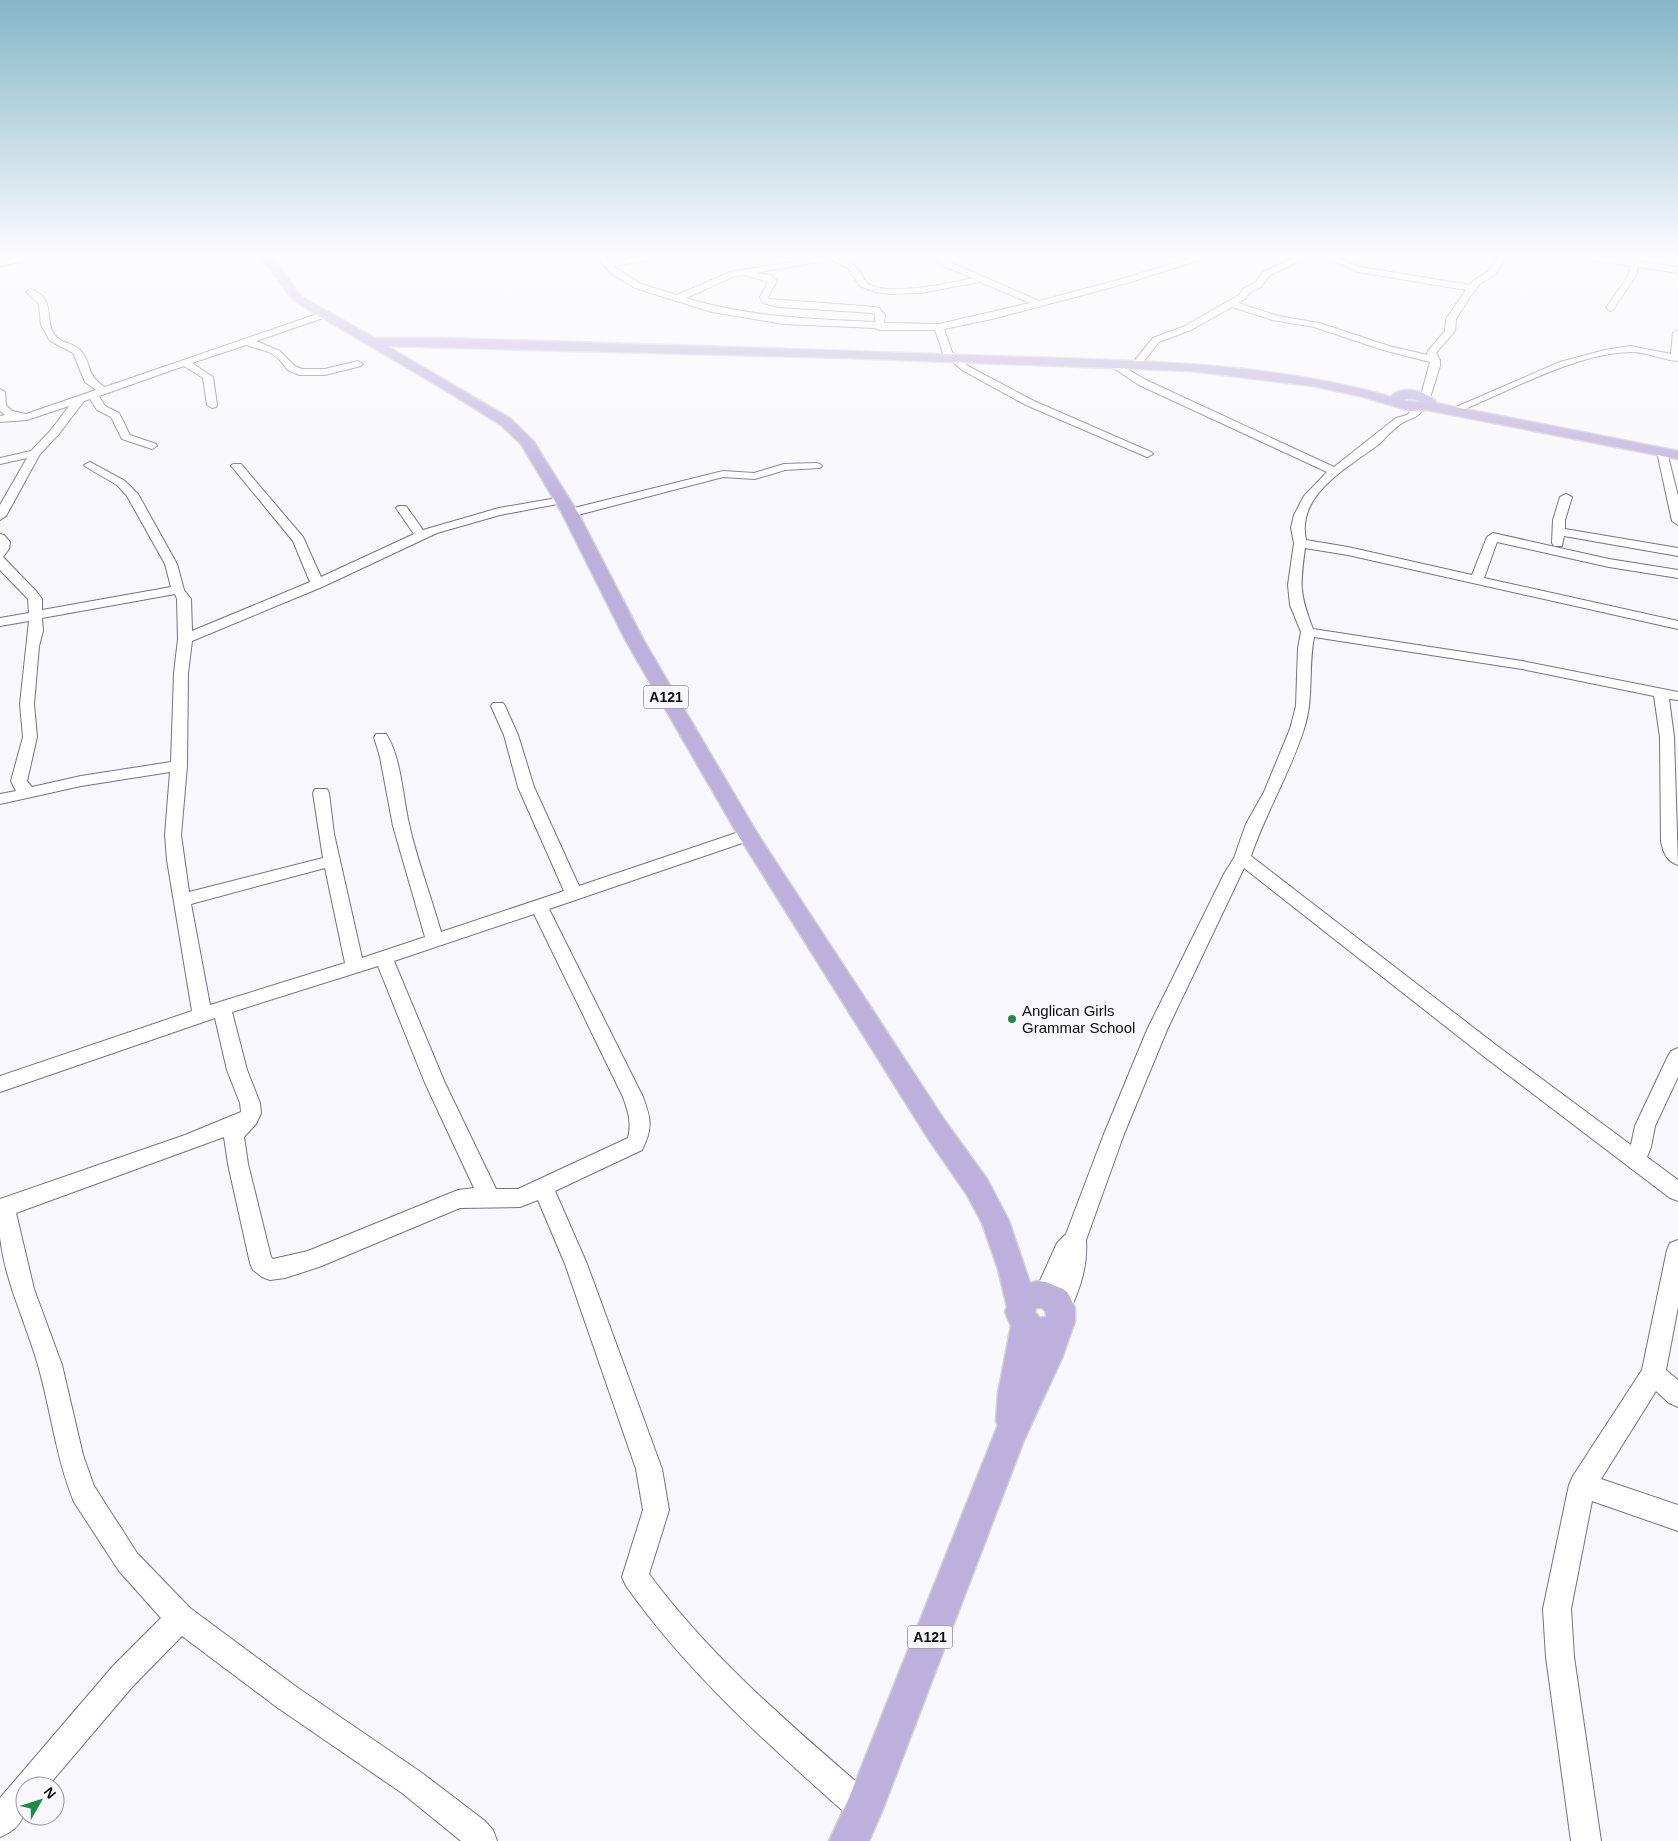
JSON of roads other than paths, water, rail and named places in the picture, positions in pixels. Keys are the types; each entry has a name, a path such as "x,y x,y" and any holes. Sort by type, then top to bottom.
{"main road":[{"name":"A121","path":"368,340 450,387 514,429 527,442 540,460 567,507 635,641 748,835 936,1129 977,1187 996,1221 1012,1269 1041,1309 1047,1358 1011,1432 864,1809 848,1841"},
{"path":"372,342 441,342 1140,360 1258,370 1403,403 1425,403 1461,407 1678,450"},
{"path":"951,356 1191,367 1262,374 1332,386 1403,403"},
{"path":"1425,403 1678,455"}],"street":[{"path":"54,340 74,348 83,361 90,382 105,391"},
{"path":"0,419 27,417 253,340"},
{"path":"944,340 951,356 965,368 1016,396 1147,454"},
{"path":"1140,360 1156,340"},
{"path":"1361,340 1435,360"},
{"path":"1425,403 1428,385 1433,376 1435,360 1431,352 1442,340"},
{"path":"1461,407 1563,364 1604,353 1630,349 1676,358 1677,340"},
{"path":"247,342 266,346 284,359 296,371 319,372 358,364"},
{"path":"185,363 208,378 212,405"},
{"path":"1112,363 1118,369 1166,393 1305,459 1335,471"},
{"path":"1041,1309 1069,1288 1077,1254 1075,1240 1114,1134 1157,1030 1232,874 1242,858 1254,824 1272,792 1297,729 1303,706 1304,648 1308,632 1297,605 1294,585 1300,543 1297,528 1300,515 1314,491 1335,471 1377,440 1403,403 1428,385"},
{"path":"0,392 1,406 8,413 27,417"},
{"path":"86,396 96,398 101,408 115,415 126,437 152,446"},
{"path":"0,516 35,453 86,396"},
{"path":"1662,452 1678,521"},
{"path":"0,461 35,453"},
{"path":"90,465 122,483 132,494 171,564 178,590 184,599 185,639 181,673 179,766 173,834 175,860 202,1015"},
{"path":"237,466 299,540 317,584"},
{"path":"185,639 317,584 420,535 499,512 623,501 723,474 755,476 784,467 816,466"},
{"path":"1558,551 1559,520 1566,497"},
{"path":"402,508 420,535"},
{"path":"1558,531 1678,552"},
{"path":"1476,580 1493,537 1610,563 1678,574"},
{"path":"0,538 4,542 0,554"},
{"path":"1300,543 1348,551 1678,625"},
{"path":"1,566 16,577 36,600 36,631 32,646 27,704 30,737 19,781 21,787 30,793"},
{"path":"0,622 35,614 178,590"},
{"path":"1308,632 1367,643 1409,647 1524,666 1678,696"},
{"path":"1661,693 1667,737 1669,841 1672,853 1678,860"},
{"path":"498,706 511,735 526,787 574,893"},
{"path":"381,737 388,757 401,826 435,940"},
{"path":"0,799 81,781 179,766"},
{"path":"321,793 326,834 355,967"},
{"path":"0,1084 222,1008 384,958 748,835"},
{"path":"1242,858 1489,1050 1678,1192"},
{"path":"183,900 332,861"},
{"path":"222,1008 238,1070 250,1103 251,1113 249,1118 240,1126 234,1136 238,1164 260,1263 270,1270 285,1268 311,1260 458,1199 474,1196 506,1200 520,1198 635,1144 640,1135 642,1122 633,1097 538,905"},
{"path":"384,958 435,1083 489,1197"},
{"path":"1635,1160 1641,1147 1644,1126 1678,1056"},
{"path":"249,1118 192,1141 2,1208 22,1289 50,1365 71,1455 83,1493 128,1562 180,1618 288,1698 412,1783 474,1832 482,1841"},
{"path":"543,1187 576,1264 649,1469 656,1510 635,1576 656,1608 737,1695 864,1809"},
{"path":"1586,1841 1560,1657 1557,1609 1582,1485 1652,1374 1678,1250"},
{"path":"1652,1374 1678,1395"},
{"path":"1582,1485 1678,1518"},
{"path":"38,1776 124,1676 180,1618"},
{"path":"0,1822 15,1803"}],"place":[{"name":"Anglican Girls Grammar School","path":"1012,1019"}]}
